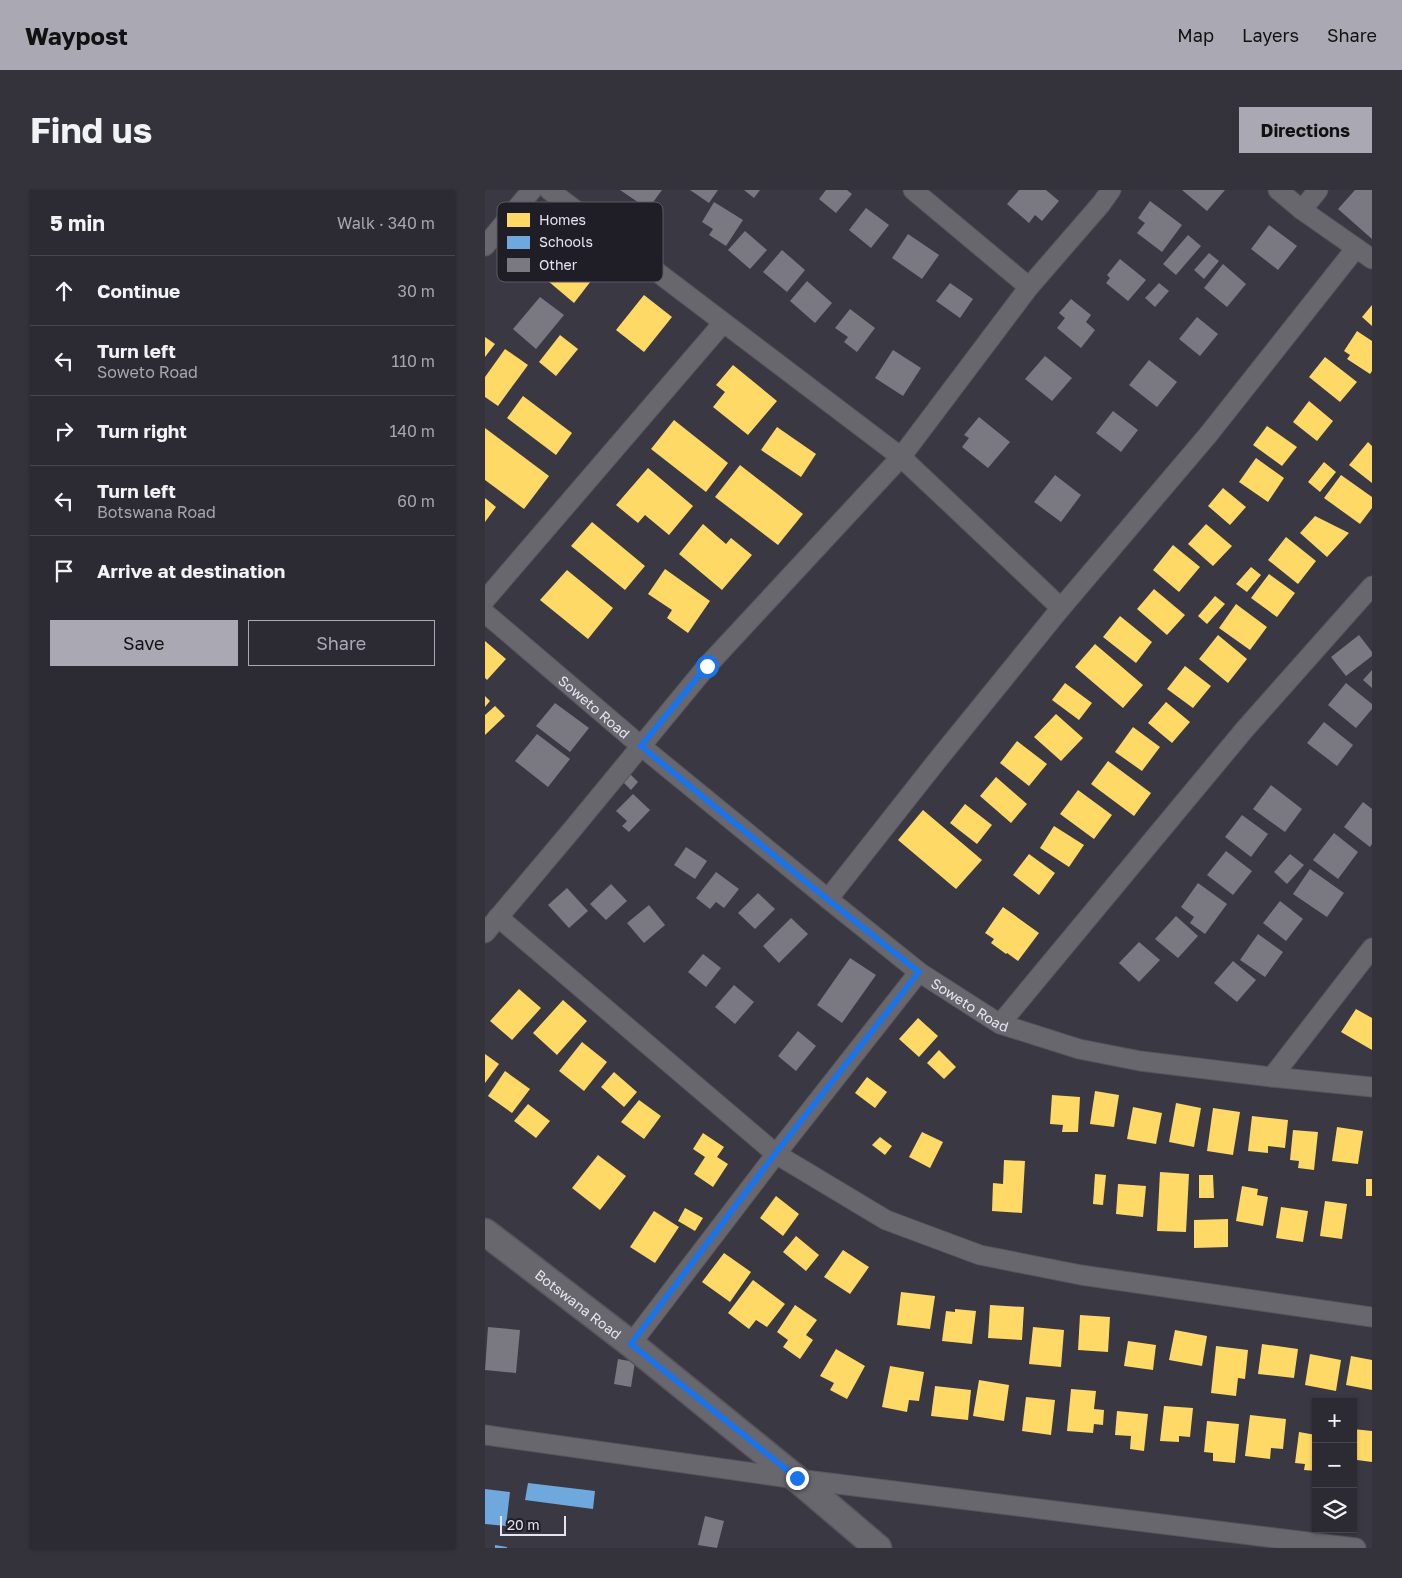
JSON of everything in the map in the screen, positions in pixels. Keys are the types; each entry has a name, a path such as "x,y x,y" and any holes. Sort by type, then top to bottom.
{"street":[{"path":"522,202 532,190"},
{"path":"549,190 565,202"},
{"path":"913,190 1029,287"},
{"path":"485,933 707,666 901,457 1029,287 1111,190"},
{"path":"1278,190 1302,210 1372,259"},
{"path":"1302,210 1318,190"},
{"path":"485,246 497,232"},
{"path":"827,899 1061,608 1208,436 1356,248"},
{"path":"663,277 901,457 1061,608"},
{"path":"485,600 723,323"},
{"path":"1001,1024 1245,729 1372,586"},
{"name":"Soweto Road","path":"485,613 641,746 827,899 919,972 1001,1024 1079,1049 1140,1061 1372,1087"},
{"path":"498,917 775,1154 886,1220 980,1255 1081,1275 1372,1316"},
{"path":"1272,1077 1372,948"},
{"path":"631,1344 775,1154 919,972"},
{"name":"Botswana Road","path":"485,1232 631,1344 797,1478 879,1548"},
{"path":"485,1435 797,1478 1356,1548"}],"building: Homes":[{"path":"549,282 590,282 574,303"},
{"path":"644,295 672,317 644,352 616,330"},
{"path":"1372,305 1372,326 1362,317"},
{"path":"1357,331 1372,341 1372,371 1370,374 1347,359 1350,355 1344,351"},
{"path":"560,335 578,349 556,376 539,362"},
{"path":"485,337 495,344 485,357"},
{"path":"505,349 528,365 498,406 485,397 485,377"},
{"path":"1325,357 1357,382 1340,402 1309,377"},
{"path":"733,365 777,401 748,435 713,407 725,392 716,385"},
{"path":"523,396 572,433 556,455 507,418"},
{"path":"1309,401 1333,421 1317,441 1293,422"},
{"path":"674,420 728,463 706,492 651,449"},
{"path":"1267,426 1297,447 1282,466 1253,445"},
{"path":"777,427 816,454 801,477 761,450"},
{"path":"485,428 549,476 524,509 485,480"},
{"path":"1368,442 1372,446 1372,483 1349,465"},
{"path":"1256,458 1284,478 1268,502 1239,482"},
{"path":"1324,462 1336,472 1320,492 1308,482"},
{"path":"740,465 803,514 778,545 715,497"},
{"path":"648,468 693,506 669,535 645,515 638,523 616,505"},
{"path":"1341,475 1372,497 1372,508 1360,524 1324,498"},
{"path":"1223,488 1246,507 1230,525 1208,506"},
{"path":"485,498 496,507 485,522"},
{"path":"1315,516 1349,533 1327,557 1300,533"},
{"path":"592,522 645,566 625,590 571,546"},
{"path":"703,524 726,544 731,538 752,555 722,590 679,554"},
{"path":"1206,524 1232,546 1213,566 1188,544"},
{"path":"1286,537 1316,561 1298,584 1268,560"},
{"path":"1173,545 1200,567 1179,592 1153,570"},
{"path":"1251,567 1261,575 1247,592 1236,584"},
{"path":"665,569 710,601 688,633 667,618 672,610 648,594"},
{"path":"567,570 613,608 588,639 540,600"},
{"path":"1269,574 1295,593 1277,617 1251,598"},
{"path":"1154,589 1185,615 1167,635 1137,609"},
{"path":"1215,596 1225,604 1207,624 1198,616"},
{"path":"1236,604 1267,627 1250,650 1219,628"},
{"path":"1120,616 1152,642 1136,663 1103,637"},
{"path":"1218,635 1247,659 1228,683 1199,659"},
{"path":"485,641 506,659 487,680 485,678"},
{"path":"1095,644 1143,685 1123,708 1075,667"},
{"path":"1185,666 1211,686 1193,708 1167,689"},
{"path":"1065,683 1092,703 1079,720 1052,700"},
{"path":"485,696 490,701 485,707"},
{"path":"1166,702 1190,722 1172,743 1148,723"},
{"path":"495,706 505,716 485,735 485,715"},
{"path":"1056,714 1083,738 1061,761 1034,737"},
{"path":"1133,727 1160,747 1142,771 1115,752"},
{"path":"1017,741 1047,764 1029,786 1000,763"},
{"path":"1108,761 1151,793 1134,816 1091,784"},
{"path":"996,777 1027,804 1011,823 980,796"},
{"path":"1078,790 1112,815 1094,839 1060,814"},
{"path":"965,804 992,825 977,844 950,823"},
{"path":"923,810 982,860 956,889 898,840"},
{"path":"1054,826 1084,845 1069,867 1040,848"},
{"path":"1029,854 1055,873 1039,895 1013,875"},
{"path":"1003,907 1039,933 1018,961 991,943 994,939 985,933"},
{"path":"519,989 541,1008 512,1040 490,1021"},
{"path":"563,1000 587,1021 557,1055 533,1033"},
{"path":"1356,1009 1372,1018 1372,1050 1341,1032"},
{"path":"918,1018 938,1036 919,1057 899,1039"},
{"path":"582,1042 607,1062 584,1091 559,1071"},
{"path":"939,1050 956,1067 944,1079 927,1063"},
{"path":"485,1054 499,1064 485,1083"},
{"path":"505,1071 530,1089 512,1113 488,1096"},
{"path":"614,1072 637,1092 624,1107 601,1087"},
{"path":"867,1077 887,1092 875,1108 855,1093"},
{"path":"1095,1091 1119,1095 1114,1127 1090,1124"},
{"path":"1052,1095 1080,1097 1078,1132 1062,1132 1063,1125 1050,1124"},
{"path":"639,1100 661,1116 644,1139 621,1122"},
{"path":"1176,1103 1201,1108 1194,1147 1169,1142"},
{"path":"528,1104 550,1121 536,1138 514,1121"},
{"path":"1133,1107 1162,1113 1156,1144 1127,1139"},
{"path":"1213,1108 1240,1112 1233,1155 1207,1151"},
{"path":"1252,1116 1288,1120 1285,1148 1268,1146 1268,1153 1248,1151"},
{"path":"1337,1127 1363,1131 1358,1164 1332,1161"},
{"path":"1293,1130 1318,1132 1314,1170 1298,1168 1299,1161 1290,1160"},
{"path":"922,1132 943,1142 930,1168 909,1157"},
{"path":"703,1133 724,1147 717,1157 728,1164 713,1187 694,1174 705,1157 693,1149"},
{"path":"880,1137 892,1146 885,1155 872,1145"},
{"path":"598,1155 626,1176 600,1210 572,1188"},
{"path":"1004,1160 1025,1161 1022,1213 992,1211 993,1183 1003,1184"},
{"path":"1160,1172 1189,1174 1186,1232 1157,1231"},
{"path":"1095,1174 1106,1175 1103,1205 1093,1204"},
{"path":"1199,1175 1213,1175 1214,1198 1199,1198"},
{"path":"1366,1179 1372,1179 1372,1196 1366,1196"},
{"path":"1118,1184 1146,1186 1143,1217 1116,1214"},
{"path":"1242,1186 1258,1189 1257,1195 1268,1197 1263,1226 1236,1221"},
{"path":"776,1196 799,1214 783,1236 760,1218"},
{"path":"1325,1201 1347,1204 1342,1239 1320,1236"},
{"path":"1281,1207 1308,1211 1303,1242 1276,1238"},
{"path":"685,1208 703,1218 695,1231 678,1221"},
{"path":"654,1211 679,1227 655,1263 630,1247"},
{"path":"1228,1219 1228,1247 1194,1248 1194,1220"},
{"path":"796,1236 819,1255 806,1271 783,1252"},
{"path":"843,1250 869,1267 850,1294 824,1277"},
{"path":"724,1253 751,1272 730,1302 702,1282"},
{"path":"753,1280 785,1304 767,1327 756,1320 749,1329 728,1313"},
{"path":"901,1292 935,1296 930,1329 897,1325"},
{"path":"795,1305 817,1320 806,1335 813,1340 800,1359 783,1347 788,1340 777,1332"},
{"path":"990,1305 1024,1307 1022,1340 988,1338"},
{"path":"955,1309 976,1311 972,1344 942,1341 946,1311 955,1312"},
{"path":"1080,1315 1110,1317 1108,1352 1078,1350"},
{"path":"1033,1327 1064,1330 1061,1367 1029,1364"},
{"path":"1175,1330 1207,1336 1202,1366 1169,1360"},
{"path":"1128,1341 1156,1345 1153,1370 1124,1366"},
{"path":"1262,1344 1298,1349 1294,1378 1258,1374"},
{"path":"1216,1346 1248,1350 1245,1379 1238,1378 1236,1396 1211,1393"},
{"path":"836,1349 865,1366 847,1399 830,1390 834,1383 820,1376"},
{"path":"1310,1354 1341,1360 1336,1391 1305,1385"},
{"path":"1351,1356 1372,1360 1372,1390 1346,1385"},
{"path":"890,1366 924,1372 919,1401 909,1400 907,1412 882,1407"},
{"path":"979,1380 1009,1385 1004,1421 973,1416"},
{"path":"935,1386 971,1390 968,1420 931,1416"},
{"path":"1071,1389 1096,1391 1094,1409 1104,1410 1103,1425 1094,1424 1093,1433 1067,1431"},
{"path":"1026,1397 1055,1400 1051,1435 1022,1431"},
{"path":"1164,1406 1193,1408 1190,1437 1179,1436 1179,1442 1160,1441"},
{"path":"1117,1411 1148,1414 1144,1451 1130,1449 1131,1436 1115,1435"},
{"path":"1250,1415 1286,1419 1283,1449 1271,1448 1270,1459 1245,1456"},
{"path":"1207,1421 1239,1424 1235,1463 1213,1461 1213,1453 1204,1452"},
{"path":"1357,1429 1372,1431 1372,1462 1357,1460"},
{"path":"1299,1432 1312,1434 1312,1471 1304,1470 1305,1464 1295,1463"}],"building: Schools":[{"path":"528,1483 595,1491 593,1509 525,1500"},
{"path":"485,1489 510,1492 506,1526 485,1524"},
{"path":"495,1545 507,1547 507,1548 495,1548"}],"building: Other":[{"path":"620,190 662,190 653,202 638,202"},
{"path":"690,190 718,190 709,203"},
{"path":"744,190 760,190 754,198"},
{"path":"826,190 847,190 852,194 836,213 819,199"},
{"path":"1019,190 1046,190 1059,201 1042,221 1035,215 1029,223 1007,204"},
{"path":"1182,190 1225,190 1207,211"},
{"path":"1355,190 1372,190 1372,239 1338,209"},
{"path":"1150,201 1182,225 1162,252 1137,233 1145,223 1138,218"},
{"path":"714,202 743,220 726,246 709,235 713,229 702,222"},
{"path":"866,208 889,225 871,248 849,230"},
{"path":"1269,225 1297,246 1278,270 1251,249"},
{"path":"745,231 767,250 750,269 728,250"},
{"path":"908,234 939,255 922,279 892,258"},
{"path":"1188,235 1201,246 1176,275 1163,264"},
{"path":"782,250 805,270 787,292 763,272"},
{"path":"1209,253 1219,261 1204,279 1194,270"},
{"path":"1120,259 1146,280 1128,301 1106,283 1110,278 1107,275"},
{"path":"1223,264 1246,284 1227,307 1204,288"},
{"path":"807,281 832,303 815,323 790,301"},
{"path":"950,283 973,299 960,318 936,301"},
{"path":"1159,283 1169,291 1155,307 1145,298"},
{"path":"540,297 564,315 536,349 513,329"},
{"path":"1071,299 1091,315 1086,322 1095,330 1081,348 1057,328 1065,318 1059,313"},
{"path":"850,309 875,328 857,352 844,342 848,337 835,328"},
{"path":"1197,317 1218,334 1200,356 1179,339"},
{"path":"893,350 921,368 903,396 875,378"},
{"path":"1045,356 1072,378 1052,401 1025,379"},
{"path":"1149,360 1177,382 1157,407 1129,385"},
{"path":"1113,411 1138,430 1121,452 1096,433"},
{"path":"979,417 1010,442 988,468 962,447 969,438 964,435"},
{"path":"1055,475 1081,495 1061,522 1034,502"},
{"path":"1359,635 1372,652 1372,656 1346,676 1331,657"},
{"path":"1372,670 1372,688 1363,680"},
{"path":"1346,683 1372,704 1372,709 1356,728 1328,705"},
{"path":"555,703 589,728 570,752 536,726"},
{"path":"1324,722 1353,745 1337,766 1307,743"},
{"path":"537,734 570,759 548,787 515,761"},
{"path":"628,772 638,782 631,790 621,780"},
{"path":"1271,785 1302,809 1285,832 1253,809"},
{"path":"633,794 650,810 629,832 622,826 627,821 616,811"},
{"path":"1363,802 1372,809 1372,844 1370,847 1344,827"},
{"path":"1242,815 1268,834 1251,857 1225,837"},
{"path":"1334,833 1358,852 1338,879 1313,860"},
{"path":"686,847 707,861 695,879 674,865"},
{"path":"1226,851 1252,871 1233,895 1207,875"},
{"path":"1290,854 1304,865 1287,884 1274,872"},
{"path":"1310,869 1344,893 1327,917 1293,894"},
{"path":"716,872 739,889 724,908 716,902 710,909 696,898"},
{"path":"1198,883 1227,904 1205,934 1190,923 1194,917 1181,907"},
{"path":"611,884 627,901 606,920 590,904"},
{"path":"567,888 588,911 569,928 548,905"},
{"path":"758,893 775,909 755,929 738,913"},
{"path":"1280,901 1303,919 1286,941 1263,923"},
{"path":"649,905 665,925 644,943 627,923"},
{"path":"1176,916 1198,936 1178,958 1155,939"},
{"path":"791,918 808,934 779,963 763,946"},
{"path":"1258,934 1283,952 1265,977 1240,960"},
{"path":"1139,942 1160,960 1139,982 1119,963"},
{"path":"703,954 721,968 706,987 688,972"},
{"path":"850,958 876,975 842,1023 817,1005"},
{"path":"1233,961 1256,980 1237,1002 1214,983"},
{"path":"734,985 754,1002 735,1024 715,1007"},
{"path":"798,1031 816,1046 796,1071 778,1056"},
{"path":"488,1327 520,1330 516,1373 485,1370"},
{"path":"618,1359 635,1362 631,1387 614,1384"},
{"path":"705,1516 724,1521 717,1548 698,1545"}],"route":[{"path":"707,666 641,746 919,972 775,1154 631,1344 797,1478"}]}
